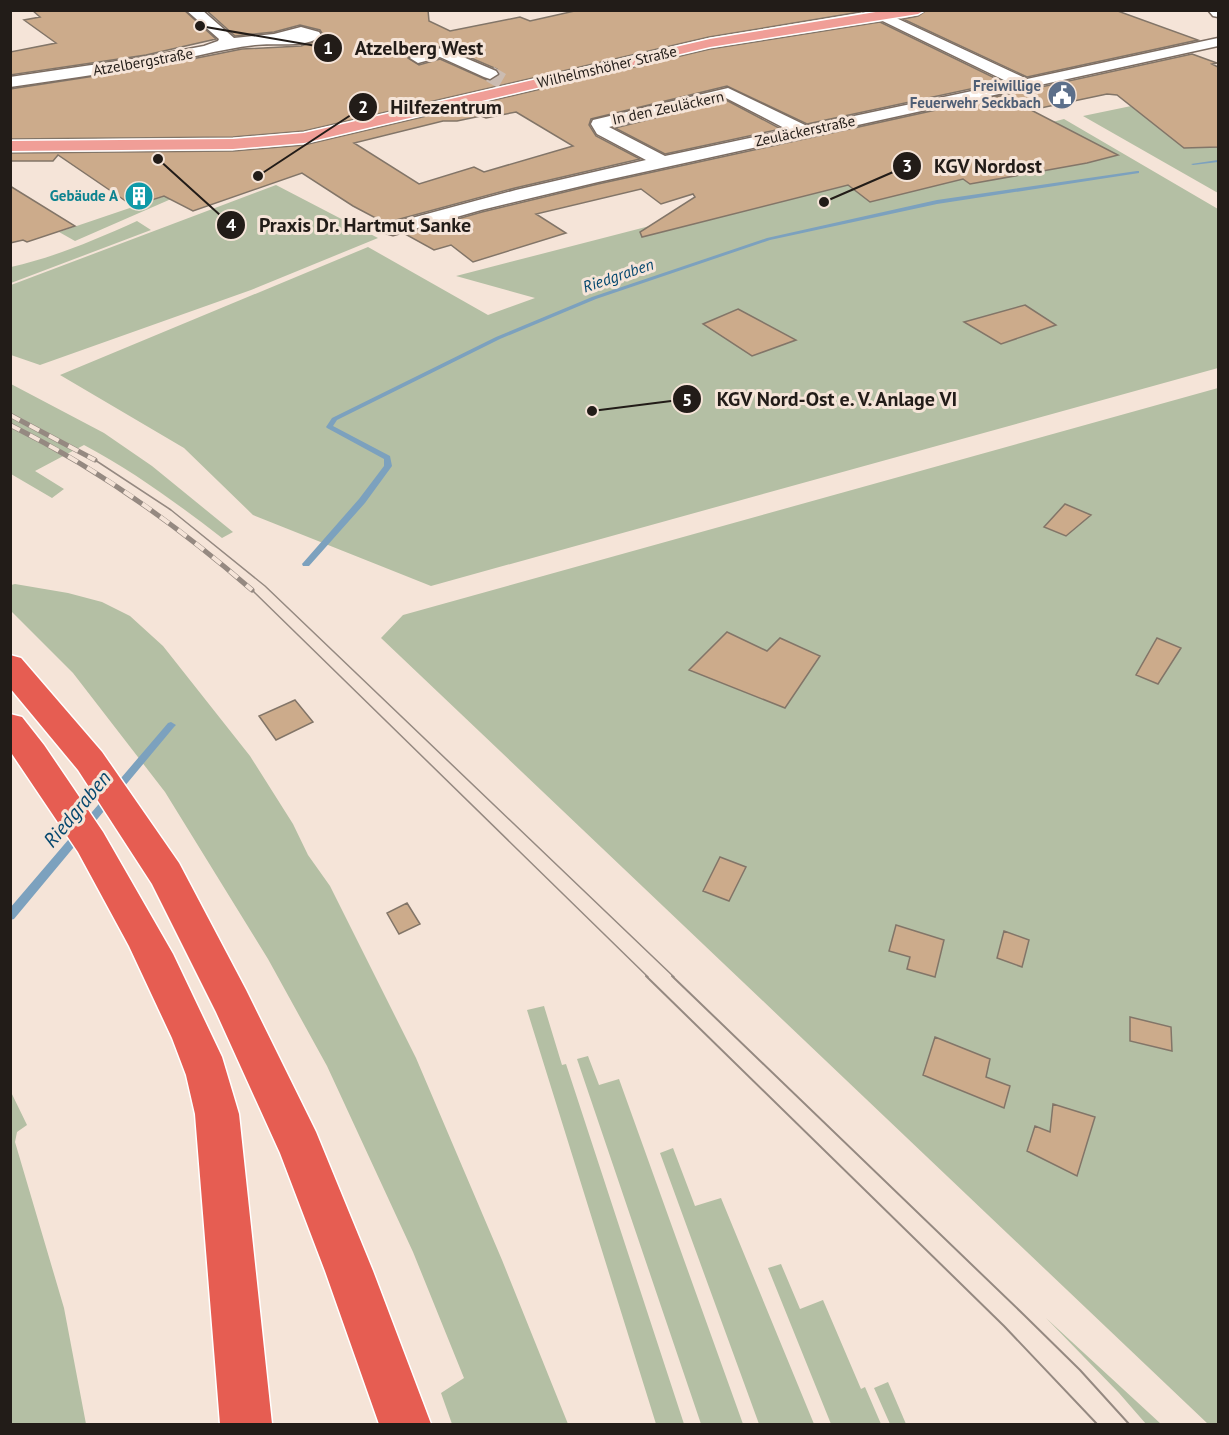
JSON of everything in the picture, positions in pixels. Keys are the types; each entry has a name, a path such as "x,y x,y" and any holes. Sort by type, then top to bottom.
{"highway":[{"path":"10,666 90,761 166,874 232,1004 300,1147 353,1281 405,1425"},
{"path":"10,726 46,771 124,897 190,1028 206,1070 217,1114 246,1425"}],"main road":[{"name":"Wilhelmshöher Straße","path":"10,146 233,144 304,138 503,81 872,13 918,10"}],"street":[{"path":"193,10 227,38 224,44"},
{"path":"1215,10 1218,13"},
{"path":"872,13 1027,85"},
{"name":"Atzelbergstraße","path":"10,82 164,58 208,50 224,44 274,38 304,40 314,35 308,28"},
{"name":"Zeuläckerstraße","path":"393,229 545,187 1027,85 1218,42"},
{"path":"418,58 442,52 503,81"},
{"name":"In den Zeuläckern","path":"663,162 603,130 599,124 728,93 804,131"}],"green space":[{"path":"1218,88 1218,193 1083,116"},
{"path":"1064,119 1218,209 1218,368 431,586 253,515 184,448 60,375 368,247 488,315 535,298 456,276"},
{"path":"276,185 378,238 251,290 40,365 11,355 11,285"},
{"path":"174,193 178,196 75,241 59,232"},
{"path":"137,221 151,230 11,283 11,267 75,247"},
{"path":"11,384 104,433 152,466 233,532 222,538 155,488 84,445 35,471 64,489 52,498 11,474"},
{"path":"1218,388 1218,1424 1208,1424 381,638 403,615"},
{"path":"11,585 68,593 102,602 130,616 163,646 250,756 293,824 308,855 330,886 416,1058 502,1260 568,1424 452,1424 441,1393 464,1378 413,1252 327,1066 268,959 165,792 73,673 11,611"},
{"path":"544,1006 562,1065 566,1064 684,1424 656,1424 527,1010"},
{"path":"588,1056 599,1085 619,1079 743,1424 701,1424 577,1059"},
{"path":"10,1090 27,1125 17,1132 15,1142 64,1308 86,1424 11,1424"},
{"path":"673,1148 695,1206 721,1198 814,1424 759,1424 660,1153"},
{"path":"781,1264 800,1309 823,1300 861,1389 865,1387 881,1424 831,1424 768,1268"},
{"path":"1046,1318 1161,1424 1146,1424"},
{"path":"888,1382 906,1424 890,1424 874,1388"}],"building":[{"path":"32,10 184,10 216,39 146,55 10,75 10,52 56,43 24,20 40,17"},
{"path":"206,10 428,10 429,21 450,31 520,17 530,21 579,10 858,10 860,12 709,37 304,131 233,137 10,139 10,89 147,68 242,49 301,46 317,41 323,35 320,30 300,25 274,32 235,36","holes":["443,46 497,69 500,74 489,81 440,59 419,65 408,58 412,53"]},
{"path":"927,10 1115,10 1198,40 1027,77 903,19 918,16"},
{"path":"880,22 1003,82 807,124 727,86 591,119 589,125 596,136 640,159 515,188 385,223 353,206 302,173 193,211 164,196 133,206 58,155 53,161 10,161 10,153 233,151 304,145 710,49","holes":["516,112 573,146 484,172 474,167 419,184 354,143 443,121 457,121 481,116 486,118"]},
{"path":"1192,54 1217,63 1212,64 1218,67 1218,147 1184,148 1117,95 1107,94 1031,110 1118,155 1087,163 970,184 963,179 870,202 848,185 642,237 640,232 695,197 693,194 661,204 641,189 536,214 566,233 473,262 451,245 434,250 405,234 482,212 598,184"},
{"path":"726,100 781,129 665,154 615,128"},
{"path":"10,186 75,226 27,242 23,240 10,243"},
{"path":"1025,305 1056,325 1001,344 964,322"},
{"path":"738,309 796,340 752,356 703,324"},
{"path":"1065,504 1091,515 1066,536 1044,527"},
{"path":"727,632 767,651 780,638 820,656 785,708 689,670"},
{"path":"1157,638 1181,648 1158,684 1136,675"},
{"path":"295,700 313,722 276,740 259,716"},
{"path":"720,857 746,867 729,901 703,891"},
{"path":"407,903 420,924 399,934 387,913"},
{"path":"896,925 944,940 935,977 907,969 910,957 889,951"},
{"path":"1004,931 1029,940 1022,967 997,958"},
{"path":"1130,1017 1171,1027 1172,1051 1130,1041"},
{"path":"935,1037 990,1059 986,1077 1010,1086 1004,1108 923,1075"},
{"path":"1053,1104 1095,1117 1077,1176 1027,1151 1035,1126 1050,1132"}],"waterway":[{"name":"Riedgraben","path":"1193,164 1218,161"},
{"name":"Riedgraben","path":"306,564 362,501 388,466 387,458 329,427 334,419 498,338 594,298 769,239 937,202 1137,172"},
{"name":"Riedgraben","path":"10,916 171,725"}],"tunnel":[{"path":"490,74 502,81"}],"tram line":[{"path":"95,460 171,510 265,586 674,977"},
{"path":"252,590 648,977"},
{"path":"646,976 1004,1326 1097,1424"},
{"path":"672,976 1023,1314 1080,1370 1129,1424"}],"railway":[{"path":"10,415 95,460"},
{"path":"10,425 106,479 195,543 252,590"}],"place":[{"name":"Atzelberg West","path":"200,26"},
{"name":"Freiwillige Feuerwehr Seckbach","path":"1062,95"},
{"name":"Praxis Dr. Hartmut Sanke","path":"158,159"},
{"name":"Hilfezentrum","path":"258,176"},
{"name":"Gebäude A","path":"139,196"},
{"name":"KGV Nordost","path":"824,202"},
{"name":"KGV Nord-Ost e. V. Anlage VI","path":"592,411"}]}
